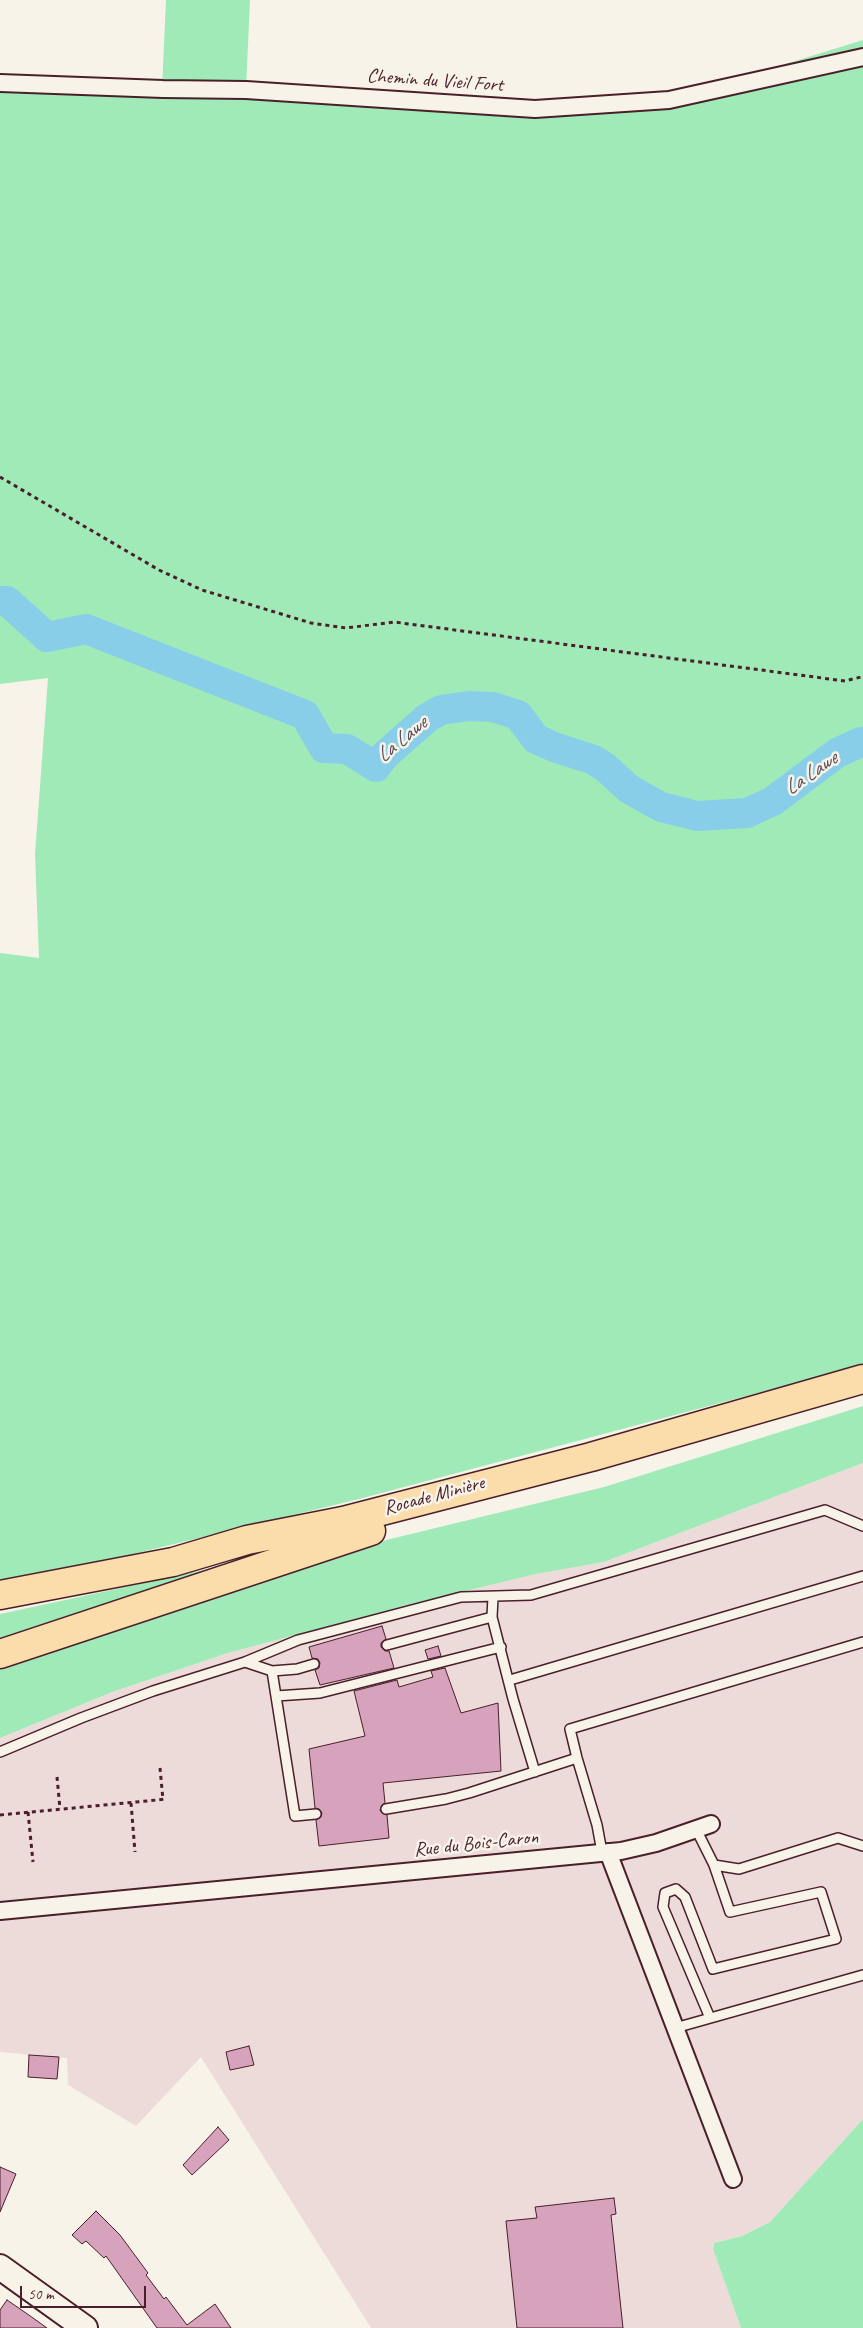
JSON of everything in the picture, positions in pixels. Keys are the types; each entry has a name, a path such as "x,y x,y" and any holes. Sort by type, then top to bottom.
{"highway":[{"name":"Rocade Minière","path":"0,1595 173,1562 246,1540 343,1521 591,1457 863,1379"},
{"path":"0,1654 339,1541 460,1504 591,1457"}],"main road":[{"path":"0,2267 86,2328"}],"street":[{"name":"Chemin du Vieil Fort","path":"0,83 162,90 246,90 535,109 669,100 863,57"},
{"name":"Rue du Bois-Caron","path":"0,1911 605,1852 640,1847 703,1827"},
{"path":"605,1852 733,2179"}],"lane":[{"path":"0,1752 90,1714 153,1691 245,1662 298,1640 461,1596 531,1595 825,1510 863,1526"},
{"path":"510,1680 863,1576"},
{"path":"493,1597 492,1617 510,1680 513,1699 535,1772"},
{"path":"387,1645 492,1617"},
{"path":"605,1852 570,1729 863,1642"},
{"path":"276,1696 320,1693 501,1647"},
{"path":"245,1662 272,1671 297,1670 314,1664"},
{"path":"272,1671 295,1816 316,1814"},
{"path":"386,1808 446,1799 577,1758"},
{"path":"703,1827 730,1912 821,1892 836,1939 713,1969 685,1897 676,1889 665,1893 663,1907 710,2018"},
{"path":"714,1865 739,1869 838,1838 863,1846"},
{"path":"675,2028 863,1975"}],"path":[{"path":"0,477 159,570 202,590 311,623 346,628 394,622 845,682 861,677"},
{"path":"0,1815 165,1799 160,1768"},
{"path":"57,1777 60,1809"},
{"path":"132,1802 135,1852"},
{"path":"28,1812 32,1862"}],"shaded area":[{"path":"863,1463 863,2119 770,2222 742,2236 714,2243 713,2249 741,2328 371,2328 201,2057 136,2126 68,2085 67,2058 0,2052 0,1738 115,1691 228,1653 411,1604 536,1574 604,1562"}],"green space":[{"path":"166,0 250,0 246,89 535,109 669,100 863,40 863,1365 359,1499 121,1557 0,1584 0,953 39,958 35,854 48,678 0,684 0,83 162,89"},
{"path":"863,1406 863,1463 604,1562 536,1574 411,1604 228,1653 115,1691 0,1738 0,1614 270,1556 374,1543 604,1487"},
{"path":"863,2119 863,2328 741,2328 713,2249 714,2243 742,2236 770,2222"}],"building":[{"path":"382,1626 386,1639 381,1643 381,1647 385,1651 389,1651 394,1668 320,1685 315,1670 319,1668 320,1663 318,1659 312,1658 309,1647"},
{"path":"438,1646 441,1656 428,1659 425,1650"},
{"path":"445,1668 461,1713 498,1703 501,1771 383,1783 385,1803 380,1810 387,1815 389,1838 319,1846 316,1820 321,1817 322,1813 319,1809 315,1808 309,1749 365,1736 354,1691 397,1680 399,1687 433,1677 431,1671"},
{"path":"249,2046 254,2065 230,2070 226,2052"},
{"path":"29,2055 59,2057 57,2079 28,2077"},
{"path":"218,2127 229,2140 192,2175 183,2165"},
{"path":"0,2167 16,2174 0,2212"},
{"path":"614,2198 616,2214 611,2215 623,2328 517,2328 506,2221 537,2218 535,2207"},
{"path":"96,2211 120,2235 148,2273 146,2275 164,2299 166,2297 187,2325 215,2304 231,2328 157,2328 106,2256 104,2258 86,2241 82,2244 72,2235"},
{"path":"7,2300 47,2328 0,2328 0,2310"}],"waterway":[{"name":"La Lawe","path":"0,601 7,601 47,637 86,629 305,715 324,748 347,749 376,767 385,755 427,718 441,710 469,706 493,707 518,715 536,739 594,760 629,789 661,807 697,816 747,813 773,801 837,753 861,742 863,743"}]}
